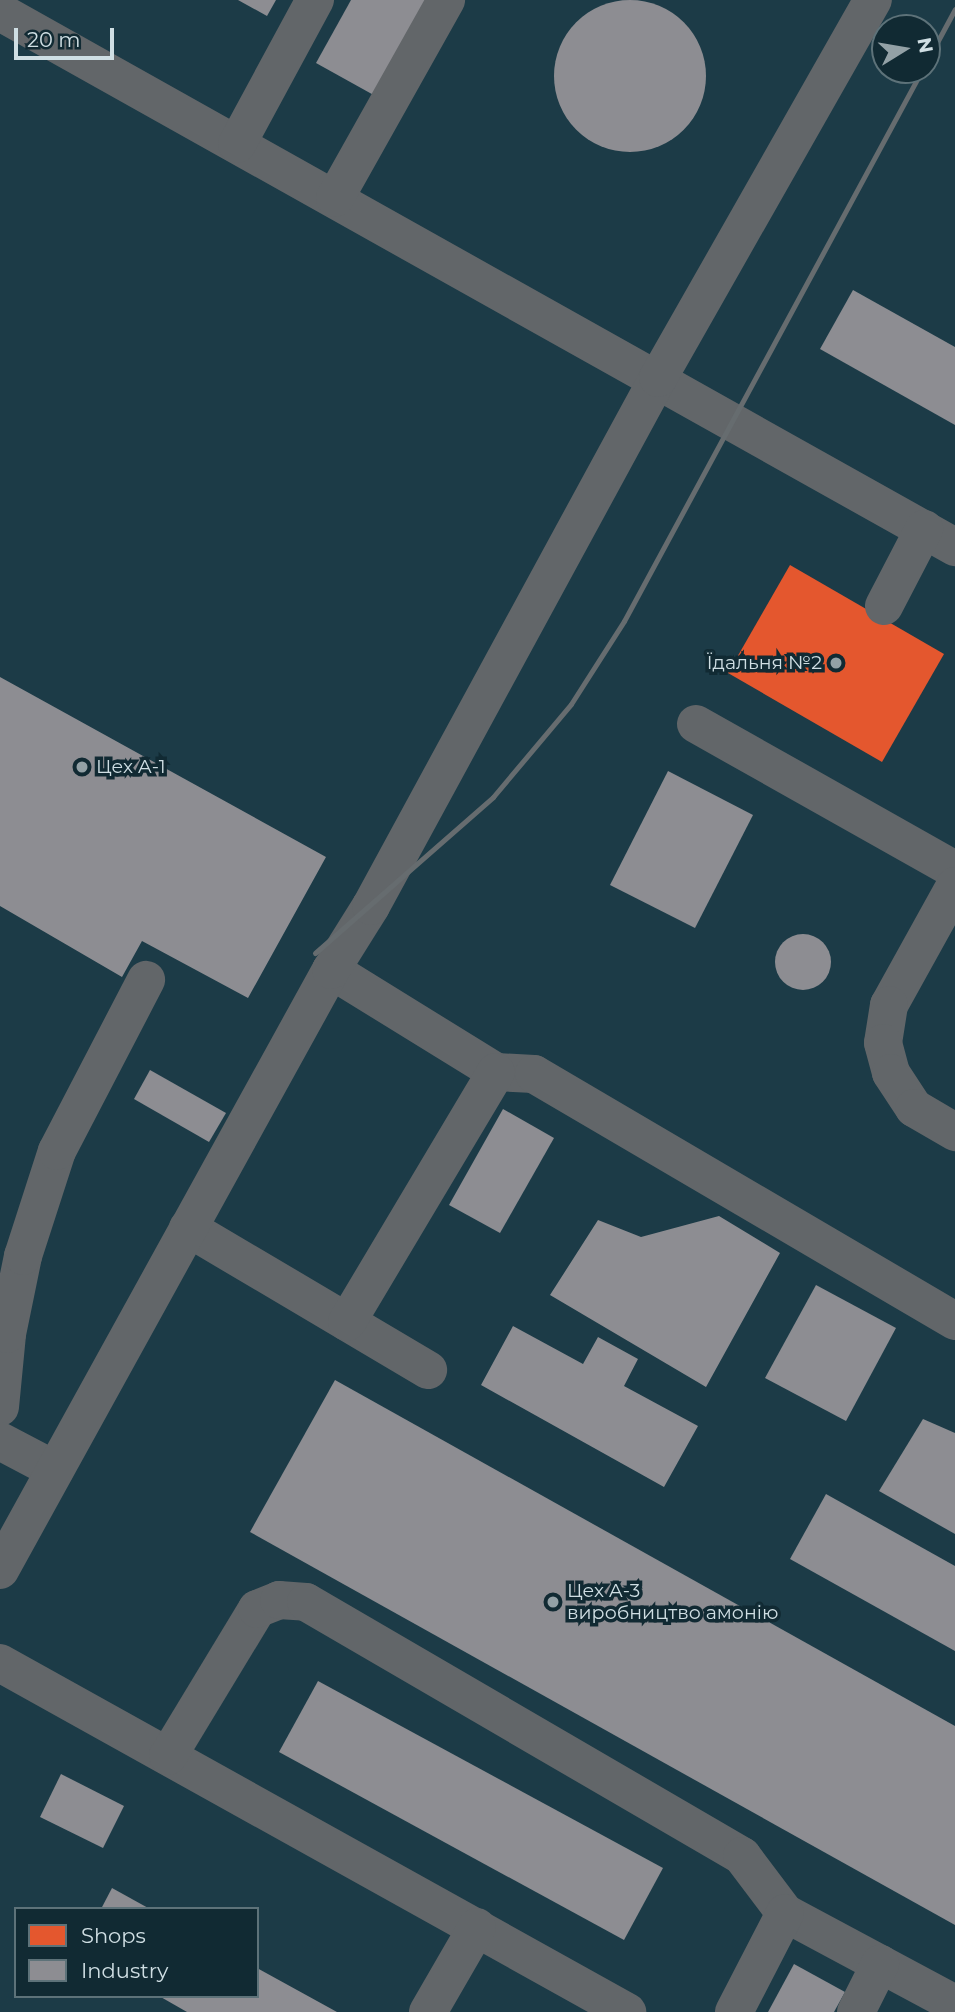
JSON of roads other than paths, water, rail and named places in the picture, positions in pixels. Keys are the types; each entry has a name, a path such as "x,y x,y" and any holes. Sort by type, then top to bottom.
{"lane":[{"path":"237,144 315,0"},
{"path":"335,198 446,0"},
{"path":"0,1570 331,970 371,906 657,378 873,0"},
{"path":"0,12 939,538 884,606"},
{"path":"695,724 955,870"},
{"path":"955,886 889,1004 883,1043 891,1073 914,1108 955,1132"},
{"path":"331,970 496,1072 534,1074 955,1321"},
{"path":"0,1407 7,1334 23,1256 57,1151 146,980"},
{"path":"347,1322 496,1072"},
{"path":"188,1228 428,1370"},
{"path":"0,1441 55,1470"},
{"path":"168,1756 257,1609 279,1600 306,1602 742,1856 785,1913 955,2004"},
{"path":"0,1663 627,2012"},
{"path":"734,2012 785,1913"},
{"path":"428,2012 477,1927"},
{"path":"856,2012 880,1964"}],"railway":[{"path":"941,35 955,9"},
{"path":"315,953 493,797 571,704 624,621 914,84"}],"place":[{"name":"Їдальня №2","path":"836,663"},
{"name":"Цех А-1","path":"82,767"},
{"name":"Цех А-3 виробництво амонію","path":"553,1602"}]}
